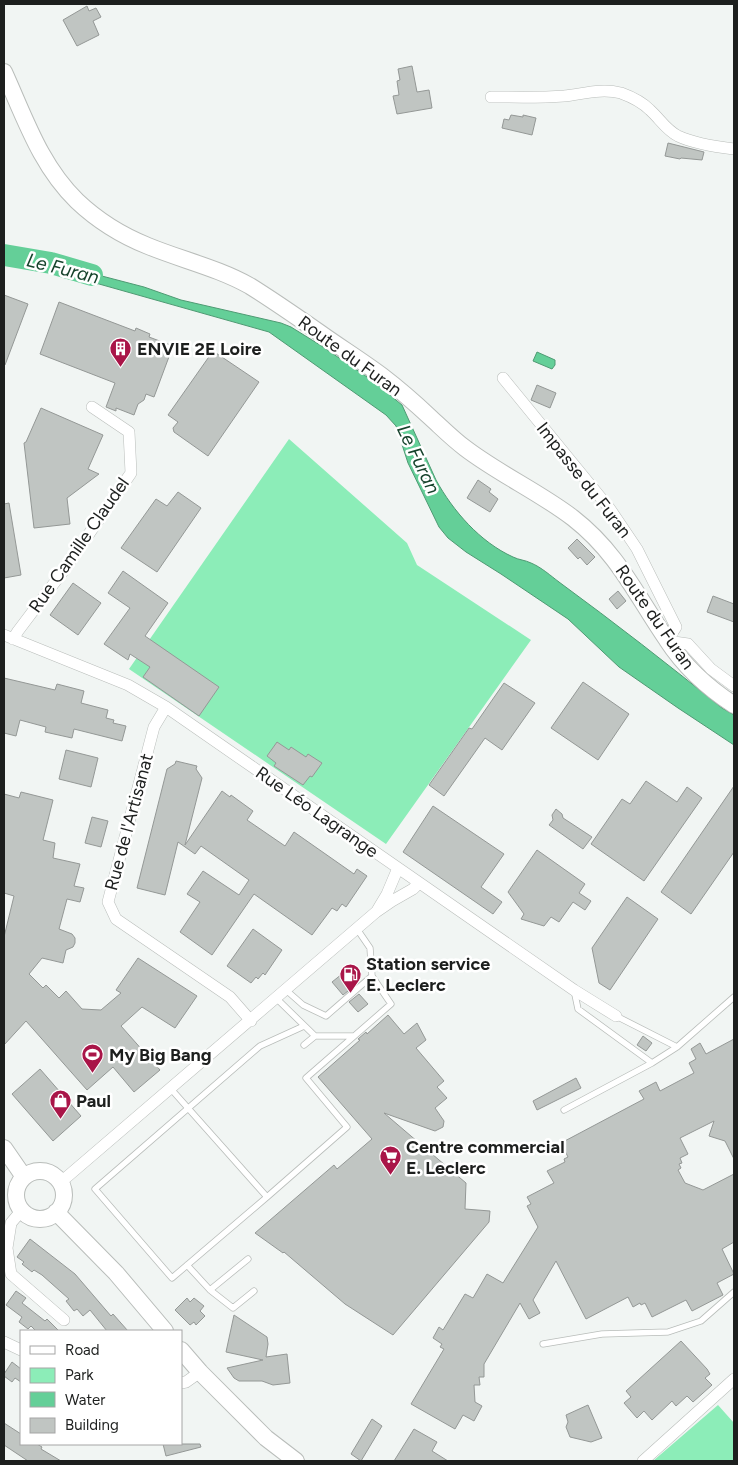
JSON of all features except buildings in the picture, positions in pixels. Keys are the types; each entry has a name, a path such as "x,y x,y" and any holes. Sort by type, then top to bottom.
{"main road":[{"name":"Route du Furan","path":"4,72 34,140 50,169 64,188 79,203 100,220 130,238 212,269 246,284 267,297 382,376 478,458 545,498 573,518 597,539 627,576 667,641 691,670 734,705"},
{"path":"4,1148 24,1177"},
{"path":"38,1171 46,1172 52,1174 61,1182 64,1192 61,1207 50,1216 35,1218 28,1215 18,1204 16,1197 20,1182 31,1173 38,1171"},
{"path":"56,1212 116,1273 164,1330"},
{"path":"182,1351 200,1372 266,1438 296,1461"}],"street":[{"path":"491,97 535,98 564,96 598,90 619,93 635,99 650,110 663,125 679,136 710,146 734,149"},
{"name":"Impasse du Furan","path":"503,378 610,509 637,549 676,627 667,641"},
{"name":"Rue Camille Claudel","path":"9,637 18,631 64,570 131,473 129,432 92,407"},
{"name":"Rue Léo Lagrange","path":"9,637 128,685 166,707 574,990 616,1016"},
{"path":"667,641 688,644 710,669 734,686"},
{"name":"Rue de l'Artisanat","path":"166,707 154,727 108,902 116,919 230,997 250,1021"},
{"path":"376,912 387,894 398,868"},
{"path":"61,1182 277,999 376,912 413,889 419,883"},
{"path":"22,1210 11,1223 7,1248 11,1274 64,1320"},
{"path":"4,1342 20,1350"},
{"path":"182,1384 200,1372"},
{"path":"643,1461 734,1379"}],"lane":[{"path":"304,1026 260,1046 95,1189 172,1278 347,1127 306,1078 391,1004 372,976 370,948 357,929"},
{"path":"286,990 303,1006 326,1016 372,976"},
{"path":"574,990 578,1009 652,1063"},
{"path":"564,1110 652,1063 677,1047 734,997"},
{"path":"277,999 315,1036"},
{"path":"616,1016 677,1047"},
{"path":"304,1045 315,1036 354,1036"},
{"path":"171,1089 267,1197"},
{"path":"210,1290 248,1259"},
{"path":"187,1266 210,1290 233,1308 254,1291"},
{"path":"543,1344 602,1334 668,1332 701,1320 734,1292"}],"green space":[{"path":"289,439 407,543 417,565 531,640 386,844 129,669"},
{"path":"718,1405 734,1423 734,1461 653,1461"}],"water":[{"path":"4,257 49,263 75,269 144,287 181,300 281,323 320,345 373,381 402,405 436,480 468,524 501,551 535,565 546,572 642,644 722,708 734,715 734,745 619,667 568,619 466,552 448,538 439,527 408,463 396,426 386,415 269,332 53,271 4,265"},
{"path":"537,352 555,360 555,365 552,369 533,361"}],"waterway":[{"name":"Le Furan","path":"4,255 51,263 92,275"}],"place":[{"name":"ENVIE 2E Loire","path":"121,368"},
{"name":"Station service E. Leclerc","path":"350,993"},
{"name":"My Big Bang","path":"93,1074"},
{"name":"Paul","path":"60,1120"},
{"name":"Centre commercial E. Leclerc","path":"390,1176"}]}
